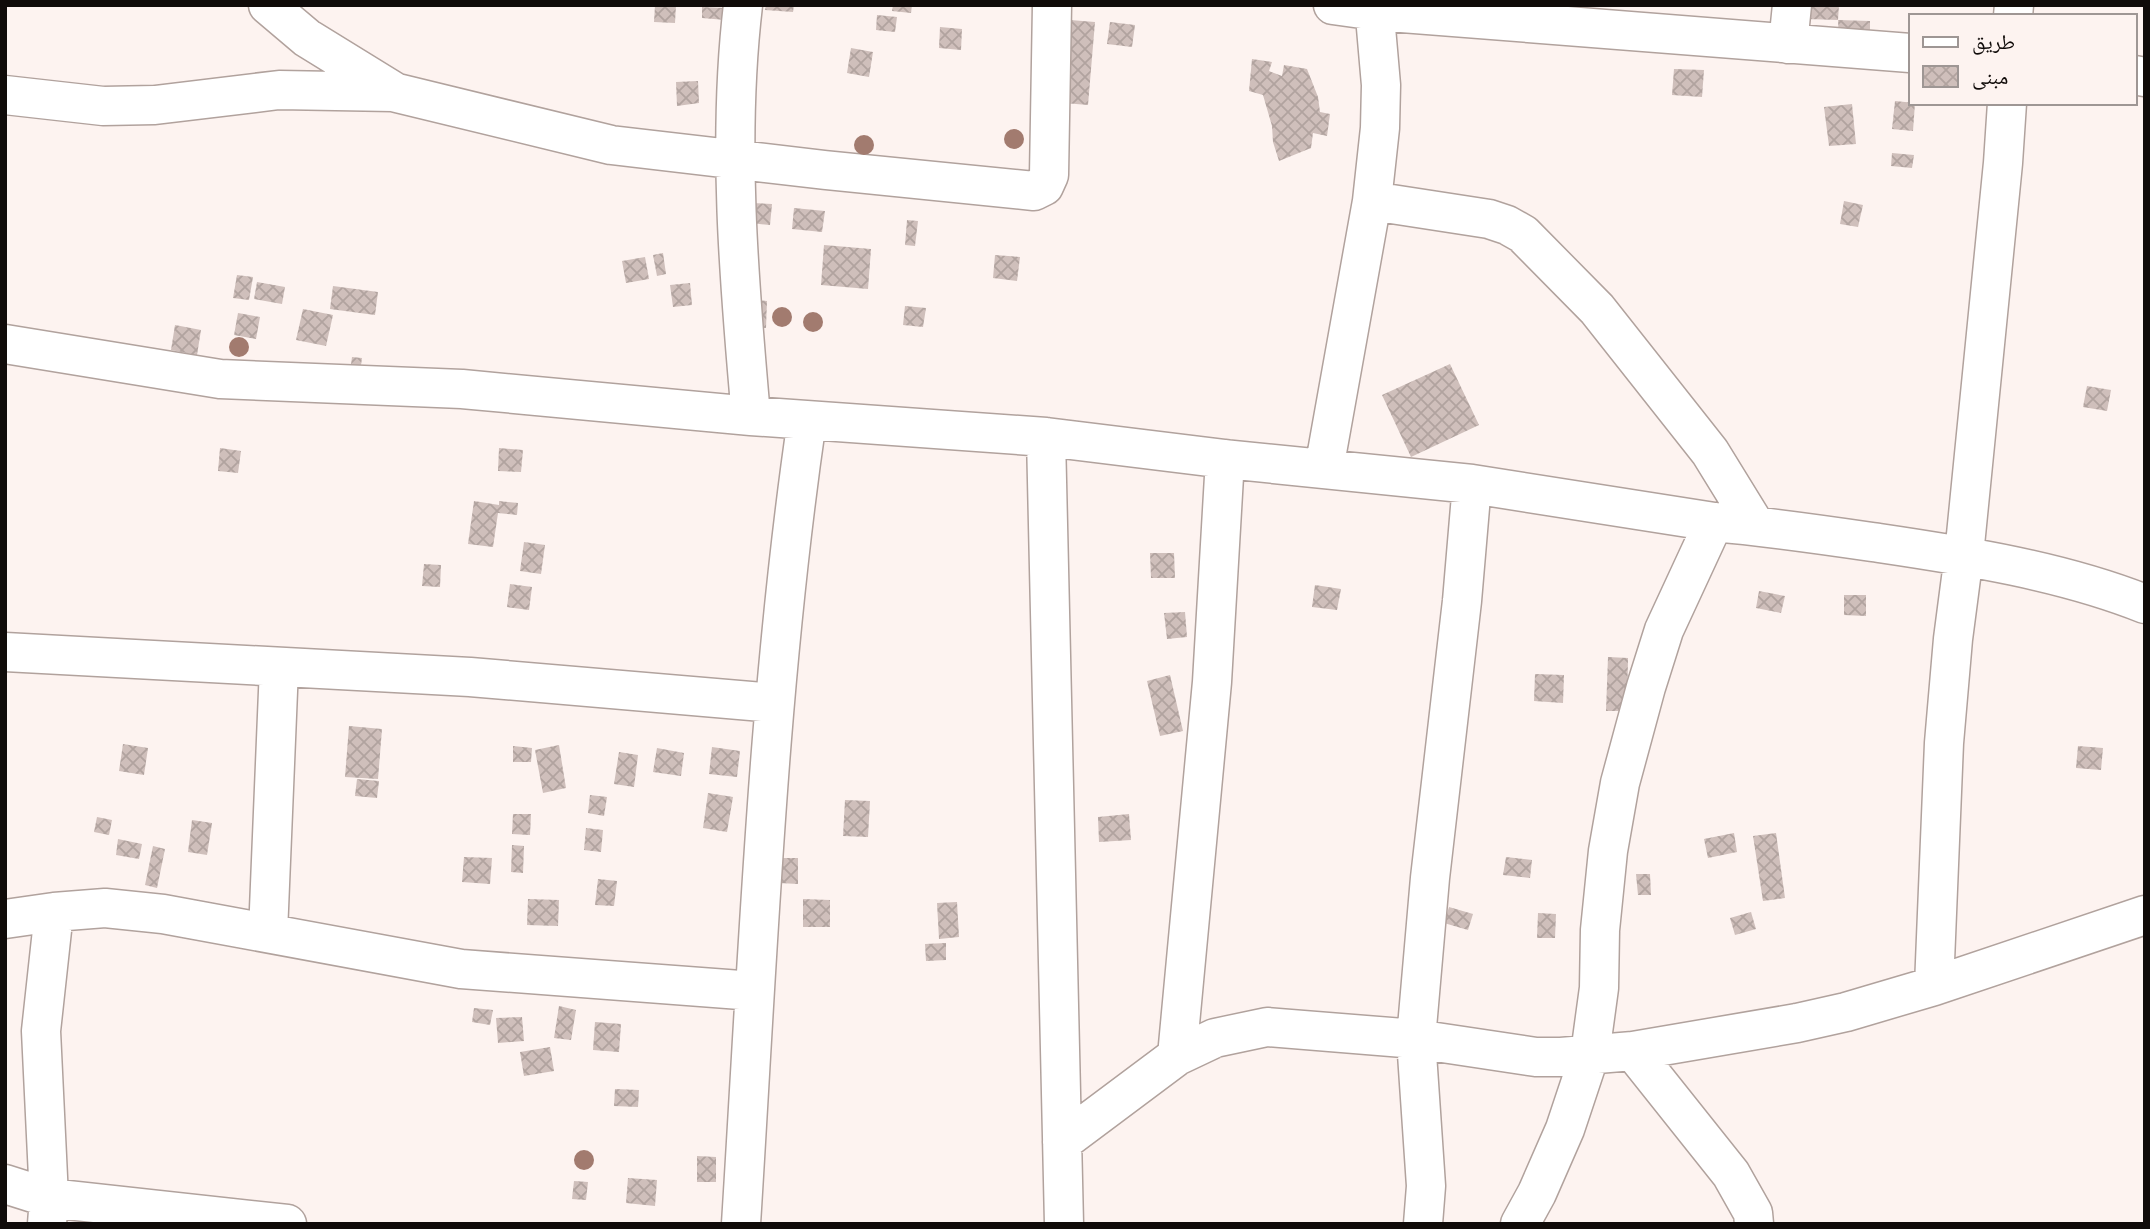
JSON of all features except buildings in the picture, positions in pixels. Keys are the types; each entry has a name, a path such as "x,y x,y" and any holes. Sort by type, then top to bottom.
{"street":[{"path":"268,5 307,38 393,92"},
{"path":"743,5 736,76 736,160 751,416"},
{"path":"5,95 103,106 155,105 279,90 393,92 611,145 1034,191 1044,186 1049,176 1052,5"},
{"path":"1333,5 1909,53"},
{"path":"1788,44 1792,5"},
{"path":"1324,469 1372,201 1380,128 1381,85 1375,8"},
{"path":"1934,986 1944,743 2007,105"},
{"path":"1372,201 1489,219 1523,234 1597,309 1661,388 1710,452 1755,525"},
{"path":"5,344 219,379 462,389 751,416 1046,437 1225,459 1472,484 1714,522 1755,525 1964,555 2049,575 2145,604"},
{"path":"741,1224 774,703 793,518 807,420"},
{"path":"1046,437 1064,1224"},
{"path":"1177,1056 1212,682 1225,459"},
{"path":"1423,1224 1426,1185 1416,1039 1430,878 1462,601 1472,484"},
{"path":"1520,1224 1565,1129 1590,1054 1599,988 1600,930 1608,851 1620,783 1664,630 1714,522"},
{"path":"5,652 470,677 774,703"},
{"path":"268,933 279,667"},
{"path":"5,919 105,908 163,914 461,969 754,991"},
{"path":"48,1211 41,1031 45,974 54,912"},
{"path":"1062,1142 1177,1056 1215,1038 1267,1027 1416,1039 1536,1057 1633,1051 1846,1012 1934,986 2145,915"},
{"path":"1633,1051 1731,1174 1753,1213 1754,1224"},
{"path":"5,1184 48,1211 287,1224"}]}
